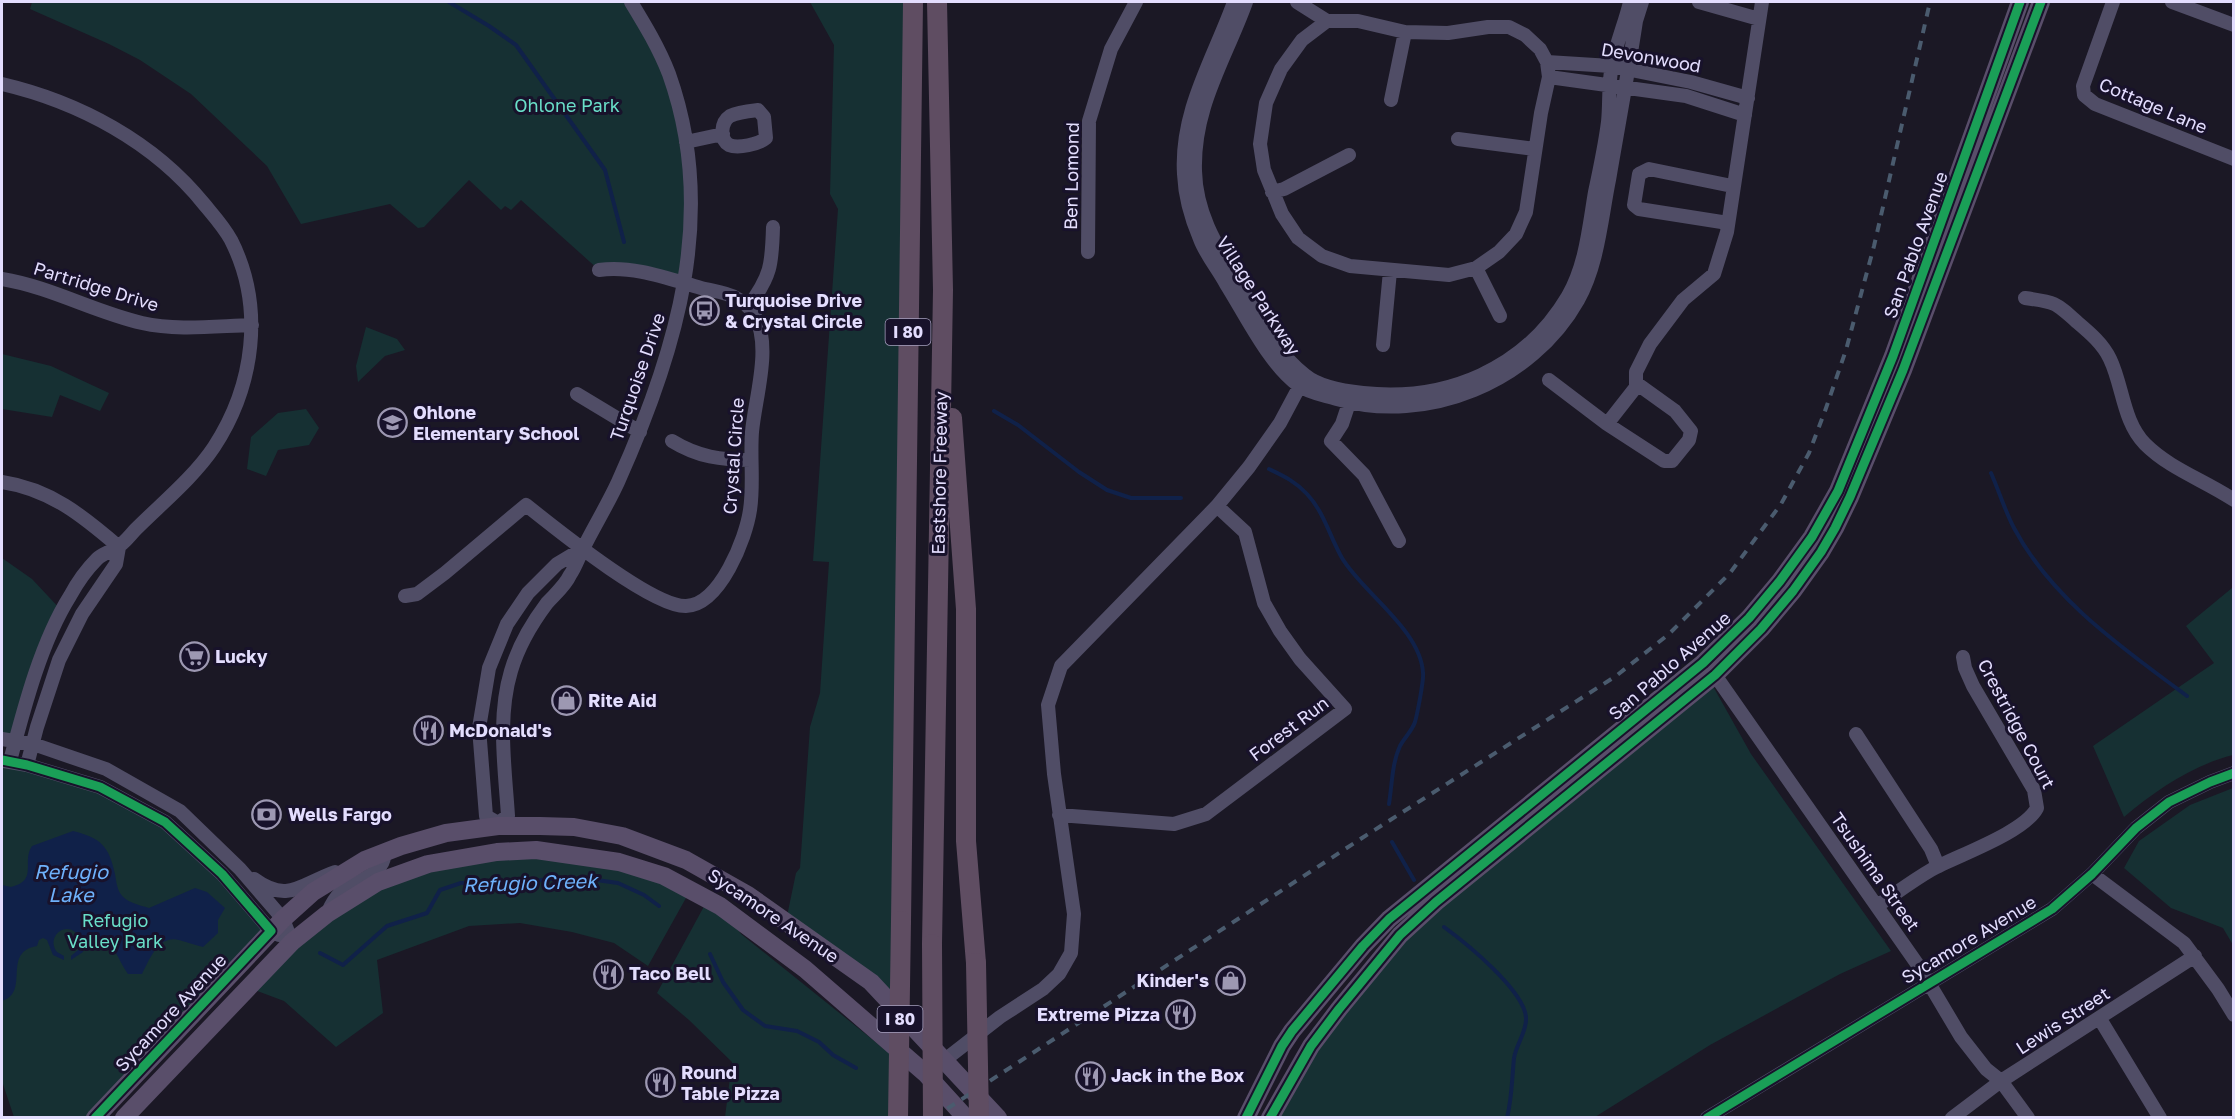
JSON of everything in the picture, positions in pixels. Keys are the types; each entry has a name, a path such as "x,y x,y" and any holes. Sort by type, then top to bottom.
{"highway":[{"name":"Eastshore Freeway","path":"898,1118 913,2"},
{"name":"Eastshore Freeway","path":"933,1118 932,944 943,290 937,2"},
{"path":"943,290 966,609 966,841 976,963 979,1118"}],"main road":[{"name":"San Pablo Avenue","path":"1246,1118 1282,1046 1292,1031 1389,919 1703,663 1749,618 1797,559 1838,491 1893,356 2020,2"},
{"name":"San Pablo Avenue","path":"1270,1118 1311,1046 1400,936 1436,902 1715,675 1761,629 1793,591 1835,528 1903,370 2041,2"},
{"name":"Sycamore Avenue","path":"95,1118 277,925 314,892 366,860 384,853 446,833 498,825 591,830 622,836 686,860 748,895 871,982 998,1118"},
{"name":"Sycamore Avenue","path":"124,1118 291,942 327,914 378,882 428,864 497,852 536,850 619,862 664,876 720,906 805,969 926,1074 966,1118"}],"street":[{"name":"Turquoise Drive","path":"497,852 498,825 508,816 503,732 504,706 511,672 528,632 546,605 570,578 640,432 667,360 685,284 690,213 686,142 679,106 668,72 652,36 631,2"},
{"path":"1119,2 1134,5"},
{"name":"Village Parkway","path":"1234,2 1196,93 1185,134 1184,173 1189,208 1201,242 1273,359 1316,393 1349,403 1384,406 1448,399 1484,387 1520,366 1553,336 1578,299 1595,258 1636,21 1642,2"},
{"name":"Village Parkway","path":"1246,2 1206,96 1196,135 1195,173 1199,206 1211,237 1255,311 1302,381 1320,383 1351,392 1384,396 1446,388 1480,377 1514,357 1545,329 1569,294 1584,255 1608,121 1611,66 1630,2"},
{"path":"1297,2 1327,21 1358,21 1405,32 1448,33 1488,27 1509,27 1526,35 1540,49 1547,62 1549,77 1535,148 1526,212 1516,234 1499,252 1476,268 1449,275 1350,266 1322,256 1298,238 1282,214 1264,170 1260,144 1266,102 1281,69 1302,40 1327,21"},
{"path":"1699,2 1759,19"},
{"path":"1607,424 1636,387 1636,372 1650,344 1683,300 1714,273 1728,223 1762,2"},
{"name":"Cottage Lane","path":"2113,2 2083,86 2084,95 2095,104 2234,159"},
{"path":"2172,2 2234,25"},
{"name":"Ben Lomond","path":"1088,252 1089,121 1111,49 1134,5"},
{"path":"1391,100 1405,32"},
{"name":"Devonwood","path":"1547,62 1611,66 1691,82 1748,98"},
{"name":"Devonwood","path":"1549,77 1686,96 1745,115"},
{"path":"2,84 31,91 108,123 151,152 193,190 225,229 236,251 248,286 252,325 246,373 239,399 214,447 119,547 98,557 70,595 48,637 8,739 6,761 100,787 165,822 277,925"},
{"path":"686,142 723,134"},
{"path":"1458,138 1535,148"},
{"path":"1272,192 1284,189 1349,155"},
{"path":"1728,223 1639,209 1634,205 1639,174 1649,169 1732,186"},
{"path":"599,270 638,272 733,296 748,307 766,281 770,270 773,227"},
{"path":"1476,268 1500,316"},
{"path":"1383,345 1390,271"},
{"name":"Partridge Drive","path":"2,279 47,290 120,317 156,326 252,325"},
{"path":"2025,298 2052,301 2099,342 2110,357 2132,426 2144,443 2177,469 2232,494"},
{"name":"Crystal Circle","path":"405,596 417,594 445,573 526,505 615,572 670,603 684,606 702,601 718,585 745,534 750,508 755,405 763,352 759,324 748,307"},
{"path":"1549,380 1607,424 1664,461 1672,461 1689,440 1692,431 1675,411 1636,383"},
{"path":"926,1074 1000,1017 1043,989 1059,974 1071,952 1074,914 1059,815 1048,705 1061,666 1217,506 1249,467 1280,423 1302,381"},
{"path":"577,394 640,432"},
{"path":"1349,403 1342,424 1331,441 1364,475 1399,541"},
{"path":"672,441 689,451 707,457 751,460"},
{"path":"2,482 31,489 65,503 119,547"},
{"name":"Forest Run","path":"1059,815 1174,824 1206,814 1345,709 1300,659 1280,631 1264,603 1245,532 1217,506"},
{"path":"27,765 59,660 82,614 116,564 119,547"},
{"name":"Turquoise Drive","path":"498,825 486,816 479,728 489,668 507,624 528,593 557,564 582,549"},
{"name":"Crestridge Court","path":"1938,866 1975,851 2025,821 2037,808 2034,790 1973,686 1963,657"},
{"name":"Tsushima Street","path":"1715,675 1930,983 1961,1037 1986,1069 2001,1081 2028,1118"},
{"path":"1856,734 1931,849 1938,866 1877,906"},
{"path":"8,739 33,744 106,769 180,810 240,869 265,887 279,892 297,890 316,879 366,860"},
{"name":"Sycamore Avenue","path":"1707,1118 2052,909 2092,874 2136,828 2169,802 2234,773"},
{"path":"327,914 339,894 380,869 385,858 384,853"},
{"path":"240,869 291,942"},
{"path":"2092,874 2184,943 2234,1015"},
{"name":"Lewis Street","path":"1952,1118 2001,1081 2195,956"},
{"path":"2100,1019 2160,1118"}],"green space":[{"name":"Ohlone Park","path":"32,2 631,2 652,36 686,142 685,284 599,270 521,200 511,210 505,206 501,210 469,180 424,227 418,228 390,204 301,224 267,166 191,94 140,60 30,9"},
{"path":"810,2 913,2 900,1009 786,921 796,873 800,868 810,727 820,693 829,562 813,561 838,209 830,194 834,45"},
{"path":"366,327 397,339 405,350 385,356 358,382 356,366"},
{"path":"2,354 51,366 109,393 100,411 60,395 52,417 2,409"},
{"path":"306,409 319,428 309,445 278,450 266,476 247,469 251,437 278,413"},
{"path":"2,558 32,579 62,611 15,740 2,739"},
{"path":"2232,588 2233,755 2189,772 2149,797 2124,817 2093,746 2214,663 2186,626"},
{"path":"1710,681 1751,754 1891,951 1840,974 1710,1045 1595,1117 1266,1118 1313,1028 1411,913 1588,760"},
{"name":"Refugio Valley Park","path":"2,760 100,787 165,822 271,931 95,1117 14,1117 2,1081"},
{"path":"2233,788 2233,945 2223,928 2171,908 2124,868 2139,841 2190,805"},
{"path":"536,850 691,889 648,966 614,943 572,932 520,923 469,926 377,960 383,1013 336,1047 284,1001 247,987 378,882"},
{"path":"708,899 720,906 741,934 893,1056 892,1117 725,1117 732,1062 657,993"}],"water":[{"name":"Refugio Lake","path":"73,831 91,837 102,845 113,864 120,893 133,903 149,908 195,888 207,892 225,908 218,920 218,933 203,947 179,940 165,941 156,949 142,974 128,974 112,947 95,936 86,937 83,952 71,960 71,956 78,950 80,940 76,933 66,929 56,934 54,939 57,952 64,956 64,960 53,955 47,940 43,938 39,940 37,946 26,950 20,956 15,989 2,1001 2,885 11,887 25,880 32,846"}],"waterway":[{"path":"449,2 516,45 605,170 624,242"},
{"path":"994,411 1018,425 1079,472 1107,490 1131,498 1181,498"},
{"path":"1269,469 1294,483 1313,501 1342,558 1402,627 1420,657 1423,677 1417,712 1414,725 1397,753 1389,804"},
{"path":"1991,473 2014,528 2048,578 2091,621 2187,696"},
{"path":"1392,842 1414,880"},
{"name":"Refugio Creek","path":"320,953 343,965 387,926 427,913 440,890 461,883 589,879 618,883 644,895 659,906"},
{"path":"1444,927 1493,968 1523,1007 1526,1023 1514,1058 1507,1118"},
{"name":"Refugio Creek","path":"710,954 723,982 743,1010 765,1026 797,1031 819,1042 833,1055 856,1068"}],"railway":[{"path":"933,1118 1362,838 1616,676 1669,634 1730,573 1781,504 1809,453 1825,411 1846,350 1874,246 1930,2"}],"cycle path":[{"path":"1246,1118 1282,1046 1292,1031 1363,946 1389,919 1703,663 1749,618 1812,537 1838,491 1893,356 2020,2"},
{"path":"1270,1118 1311,1046 1400,935 1436,902 1715,675 1761,629 1793,591 1821,552 1850,497 1903,370 2041,2"},
{"path":"2,760 27,765 100,787 165,822 222,874 271,931 95,1118"},
{"path":"1707,1118 2052,909 2092,874 2136,828 2169,802 2234,773"}],"place":[{"name":"Turquoise Drive & Crystal Circle","path":"704,311"},
{"name":"Ohlone Elementary School","path":"392,423"},
{"name":"Lucky","path":"194,657"},
{"name":"Rite Aid","path":"567,701"},
{"name":"McDonald's","path":"428,731"},
{"name":"Wells Fargo","path":"267,815"},
{"name":"Taco Bell","path":"608,974"},
{"name":"Kinder's","path":"1230,981"},
{"name":"Extreme Pizza","path":"1181,1015"},
{"name":"Jack in the Box","path":"1090,1076"},
{"name":"Round Table Pizza","path":"660,1083"}]}
